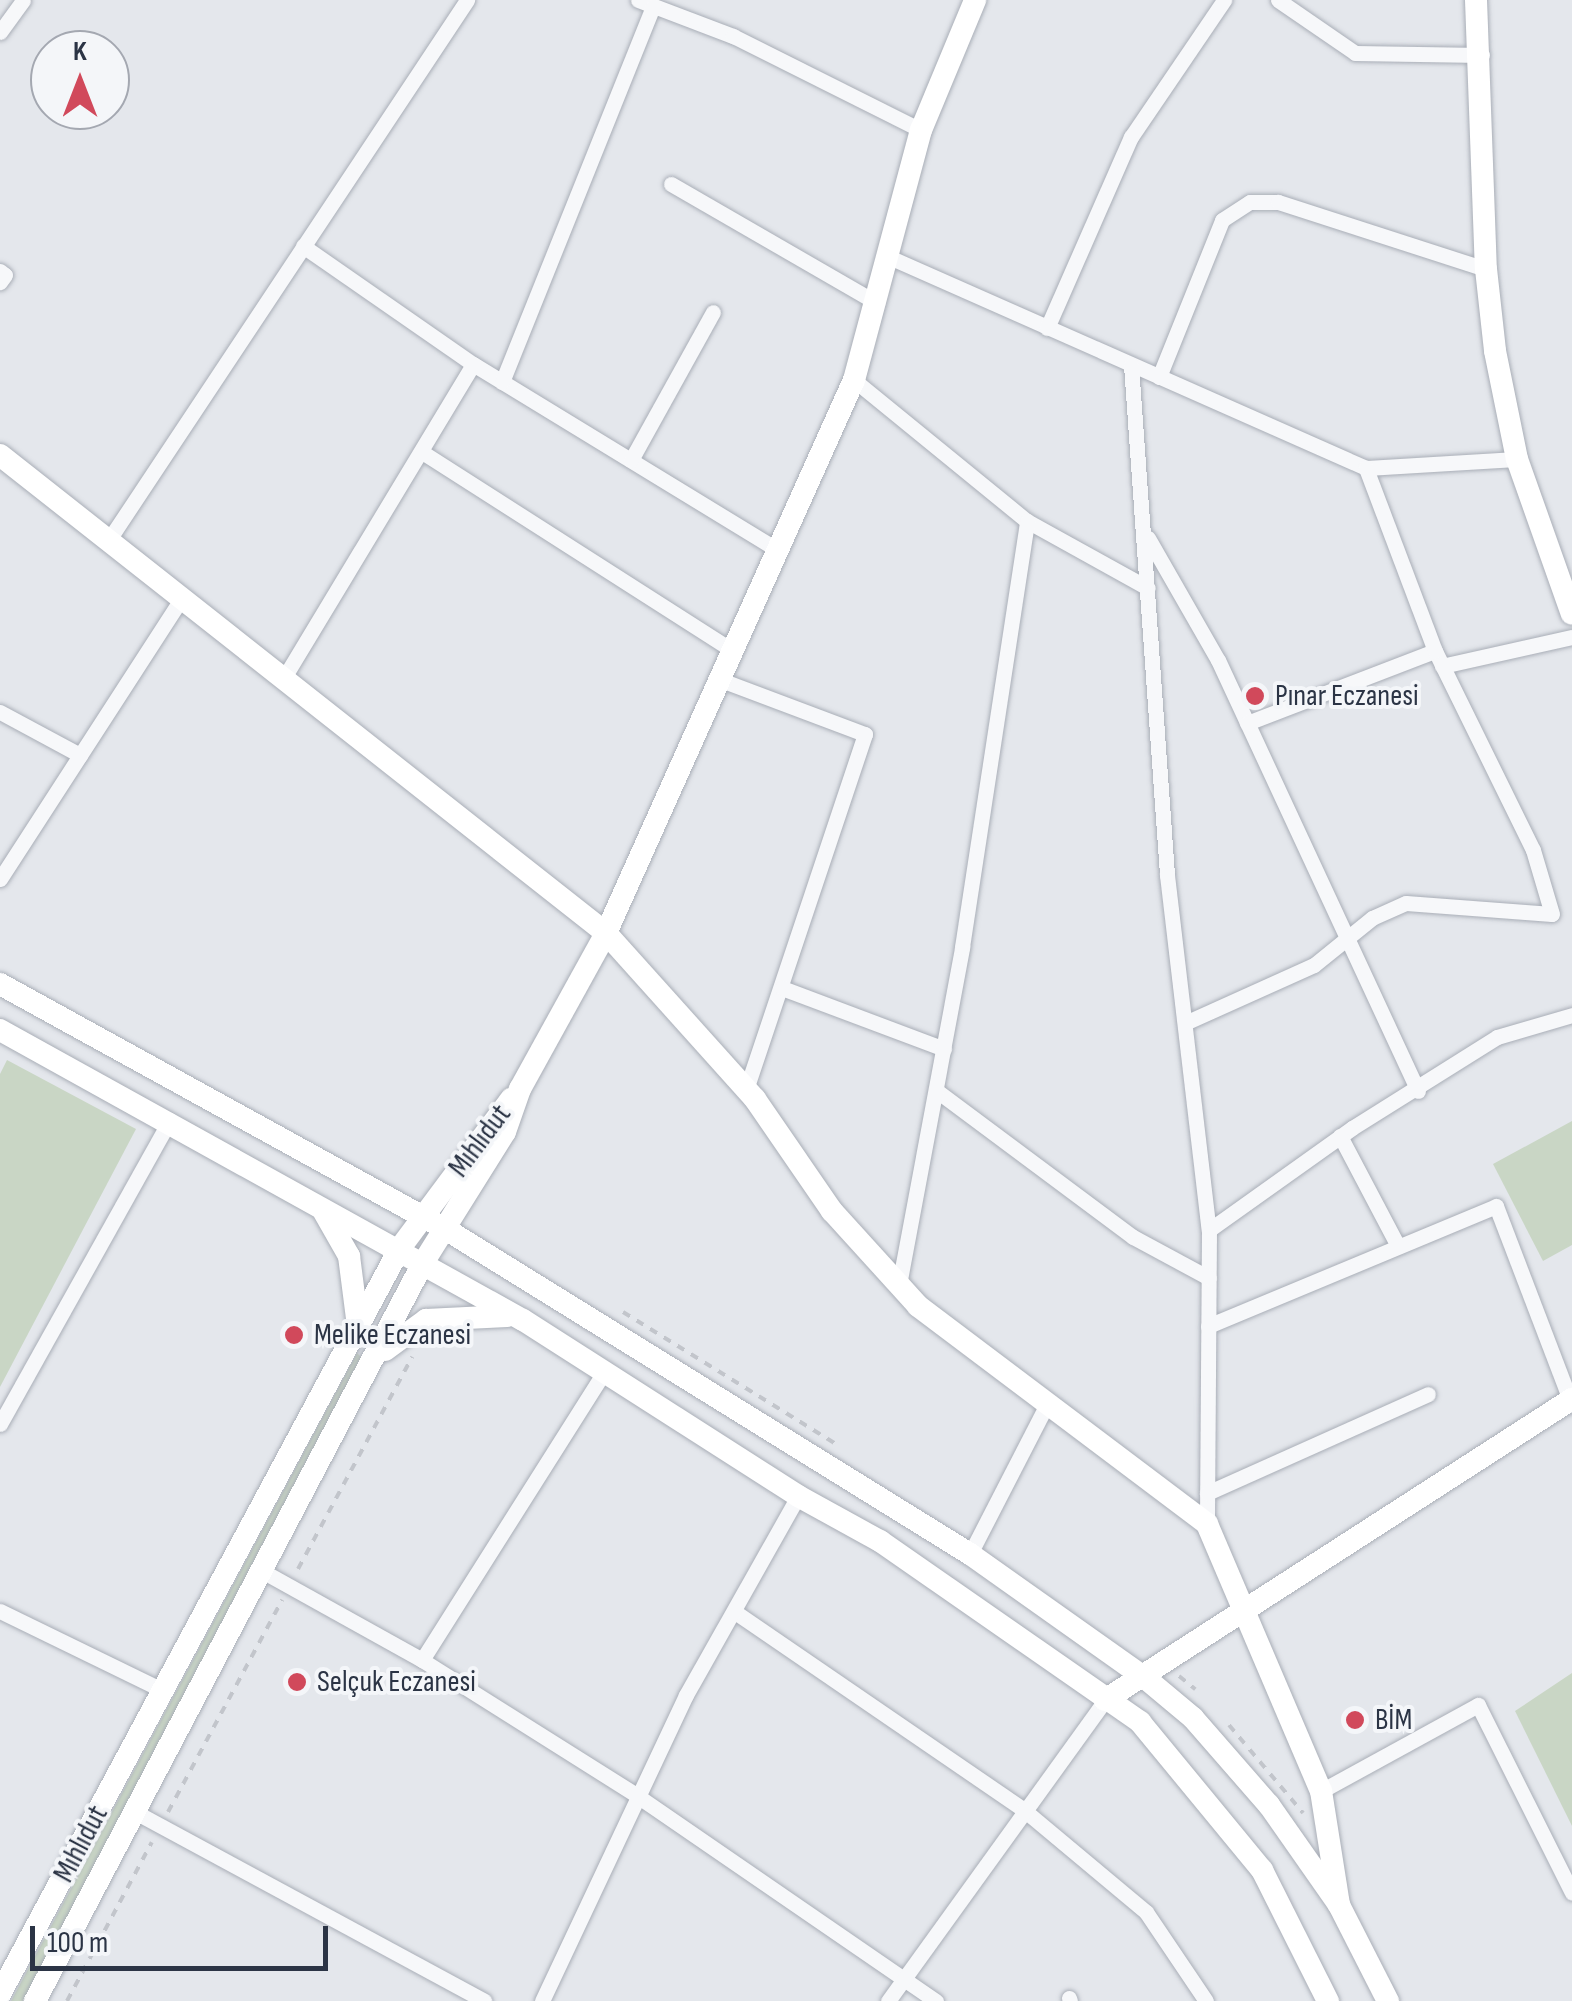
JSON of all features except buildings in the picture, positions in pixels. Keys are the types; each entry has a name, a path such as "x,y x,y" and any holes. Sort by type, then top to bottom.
{"main road":[{"path":"520,1089 606,933 854,380 921,130 976,0"},
{"path":"1476,0 1482,55 1486,269 1517,460 1572,614"},
{"path":"0,455 286,676 606,933 746,1089 832,1211 899,1286 1207,1524 1322,1792 1339,1905"},
{"path":"0,984 423,1221 448,1230 970,1554 1144,1677 1193,1718 1269,1804 1339,1905 1388,2001"},
{"path":"2,1035 170,1120 518,1317 798,1496 880,1541 1140,1722 1262,1870 1328,2001"},
{"name":"Mıhlıdut","path":"1,1990 400,1248 520,1089"},
{"name":"Mıhlıdut","path":"36,2001 423,1263 448,1230 505,1132 520,1089"},
{"path":"316,1202 349,1256 358,1326"},
{"path":"372,1363 426,1320 472,1313 518,1317"},
{"path":"1105,1700 1571,1402"}],"street":[{"path":"0,32 22,0"},
{"path":"110,538 467,0"},
{"path":"1047,328 1131,137 1224,0"},
{"path":"1278,0 1355,53 1482,55"},
{"path":"502,382 646,3 733,36 921,130"},
{"path":"671,184 877,303"},
{"path":"1159,377 1222,220 1250,202 1278,202 1486,269"},
{"path":"303,246 473,364 778,550"},
{"path":"889,257 1366,468 1517,460"},
{"path":"0,270 0,282"},
{"path":"630,460 713,312"},
{"path":"286,676 473,364"},
{"path":"1132,365 1167,875 1210,1230 1207,1524"},
{"path":"854,380 1027,521 1148,588"},
{"path":"422,452 733,651"},
{"path":"1185,1023 1314,965 1372,918 1406,902 1552,914 1533,850 1435,650 1366,468"},
{"path":"899,1286 937,1091 1027,521"},
{"path":"1146,535 1247,723 1418,1091"},
{"path":"0,879 183,596"},
{"path":"1442,666 1572,638"},
{"path":"1247,723 1435,650"},
{"path":"721,680 865,734 746,1089"},
{"path":"0,712 80,755"},
{"path":"782,988 944,1049"},
{"path":"1210,1230 1340,1136 1418,1091 1497,1038 1572,1015"},
{"path":"937,1091 1133,1238 1209,1278"},
{"path":"0,1424 170,1120"},
{"path":"1340,1136 1396,1244"},
{"path":"1208,1326 1396,1244 1496,1206 1571,1402"},
{"path":"422,1660 605,1371"},
{"path":"1207,1493 1428,1394"},
{"path":"970,1554 1047,1404"},
{"path":"542,2001 636,1795 798,1496"},
{"path":"264,1572 422,1660 636,1795 936,2001"},
{"path":"0,1611 164,1692"},
{"path":"735,1612 1024,1810 1146,1912 1206,2001"},
{"path":"888,2001 1105,1700"},
{"path":"1322,1792 1478,1704 1572,1893"},
{"path":"135,1812 484,2001"}],"path":[{"path":"67,2001 414,1354"}],"green space":[{"path":"7,1060 136,1129 0,1387 0,1074"},
{"path":"1572,1121 1572,1245 1543,1261 1493,1164"},
{"path":"357,1353 361,1357 23,2001 11,2001"},
{"path":"1572,1673 1572,1826 1515,1711"}],"place":[{"name":"Pınar Eczanesi","path":"1255,696"},
{"name":"Melike Eczanesi","path":"294,1335"},
{"name":"Selçuk Eczanesi","path":"297,1682"},
{"name":"BİM","path":"1355,1720"}]}
